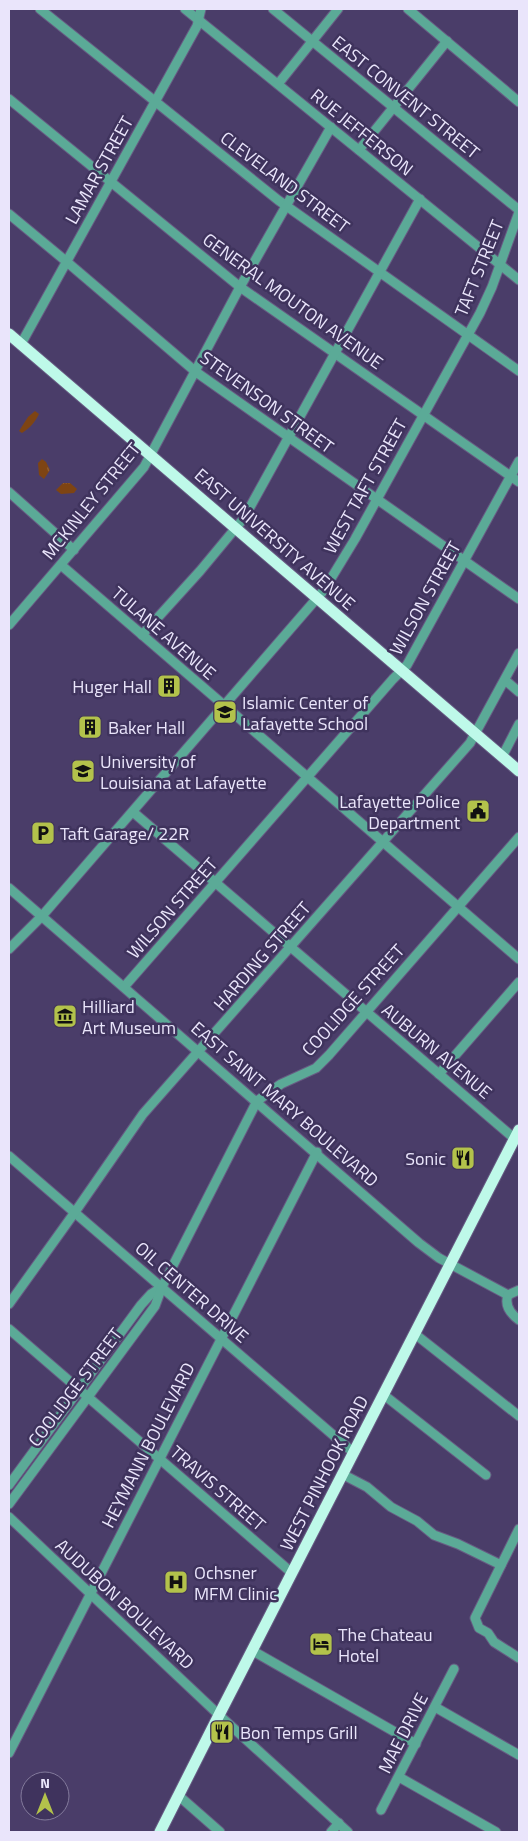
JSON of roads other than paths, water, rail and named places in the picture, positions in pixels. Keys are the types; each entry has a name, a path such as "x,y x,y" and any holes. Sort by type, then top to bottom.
{"main road":[{"name":"EAST UNIVERSITY AVENUE","path":"9,334 519,772"},
{"name":"WEST PINHOOK ROAD","path":"160,1832 517,1135"}],"street":[{"name":"CLEVELAND STREET","path":"40,9 286,206 519,371"},
{"name":"RUE JEFFERSON","path":"185,9 519,280"},
{"name":"LAMAR STREET","path":"21,344 197,26 201,9"},
{"name":"EAST CONVENT STREET","path":"273,9 519,211"},
{"path":"278,84 338,9"},
{"path":"408,9 519,102"},
{"path":"358,150 447,41"},
{"name":"GENERAL MOUTON AVENUE","path":"9,99 240,287 519,482"},
{"name":"MCKINLEY STREET","path":"9,625 144,467 240,287 331,127"},
{"path":"142,635 189,584 244,518 420,200"},
{"name":"TAFT STREET","path":"468,335 489,294 519,211"},
{"name":"STEVENSON STREET","path":"9,214 196,372 519,599"},
{"name":"WEST TAFT STREET","path":"9,949 42,916 324,590 355,539 468,335"},
{"name":"WILSON STREET","path":"124,987 410,661 519,461"},
{"path":"9,492 74,550"},
{"name":"TULANE AVENUE","path":"61,565 519,960"},
{"name":"HARDING STREET","path":"9,1304 75,1212 133,1126 470,742 519,653"},
{"path":"505,680 519,692"},
{"path":"502,757 519,724"},
{"name":"AUBURN AVENUE","path":"133,812 439,1074 517,1135"},
{"name":"COOLIDGE STREET","path":"9,1504 151,1313 162,1287 257,1101 281,1084 316,1068 329,1055 519,837"},
{"name":"EAST SAINT MARY BOULEVARD","path":"9,888 419,1243 450,1264 508,1296"},
{"path":"439,1074 519,982"},
{"name":"HEYMANN BOULEVARD","path":"9,1753 316,1152"},
{"name":"OIL CENTER DRIVE","path":"9,1156 354,1453"},
{"name":"COOLIDGE STREET","path":"9,1485 141,1305 150,1294 162,1287"},
{"path":"519,1290 508,1296 506,1300 512,1314 519,1320"},
{"name":"TRAVIS STREET","path":"9,1329 292,1574"},
{"path":"416,1334 519,1416"},
{"path":"384,1395 486,1475"},
{"path":"342,1474 367,1487 391,1507 417,1521 434,1535 458,1544 501,1566"},
{"name":"AUDUBON BOULEVARD","path":"9,1517 219,1715 348,1832"},
{"path":"519,1529 476,1615 479,1628 488,1634 494,1642 519,1658"},
{"path":"253,1650 416,1744"},
{"name":"MAE DRIVE","path":"381,1810 454,1669"},
{"path":"435,1707 519,1755"},
{"path":"399,1777 496,1832"},
{"path":"179,1796 220,1832"},
{"path":"331,1832 339,1824"}],"place":[{"name":"Huger Hall","path":"169,686"},
{"name":"Islamic Center of Lafayette School","path":"225,712"},
{"name":"Baker Hall","path":"90,727"},
{"name":"University of Louisiana at Lafayette","path":"83,771"},
{"name":"Lafayette Police Department","path":"478,811"},
{"name":"Taft Garage/ 22R","path":"43,833"},
{"name":"Hilliard Art Museum","path":"65,1016"},
{"name":"Sonic","path":"463,1158"},
{"name":"Ochsner MFM Clinic","path":"176,1582"},
{"name":"The Chateau Hotel","path":"321,1644"},
{"name":"Bon Temps Grill","path":"222,1732"}]}
